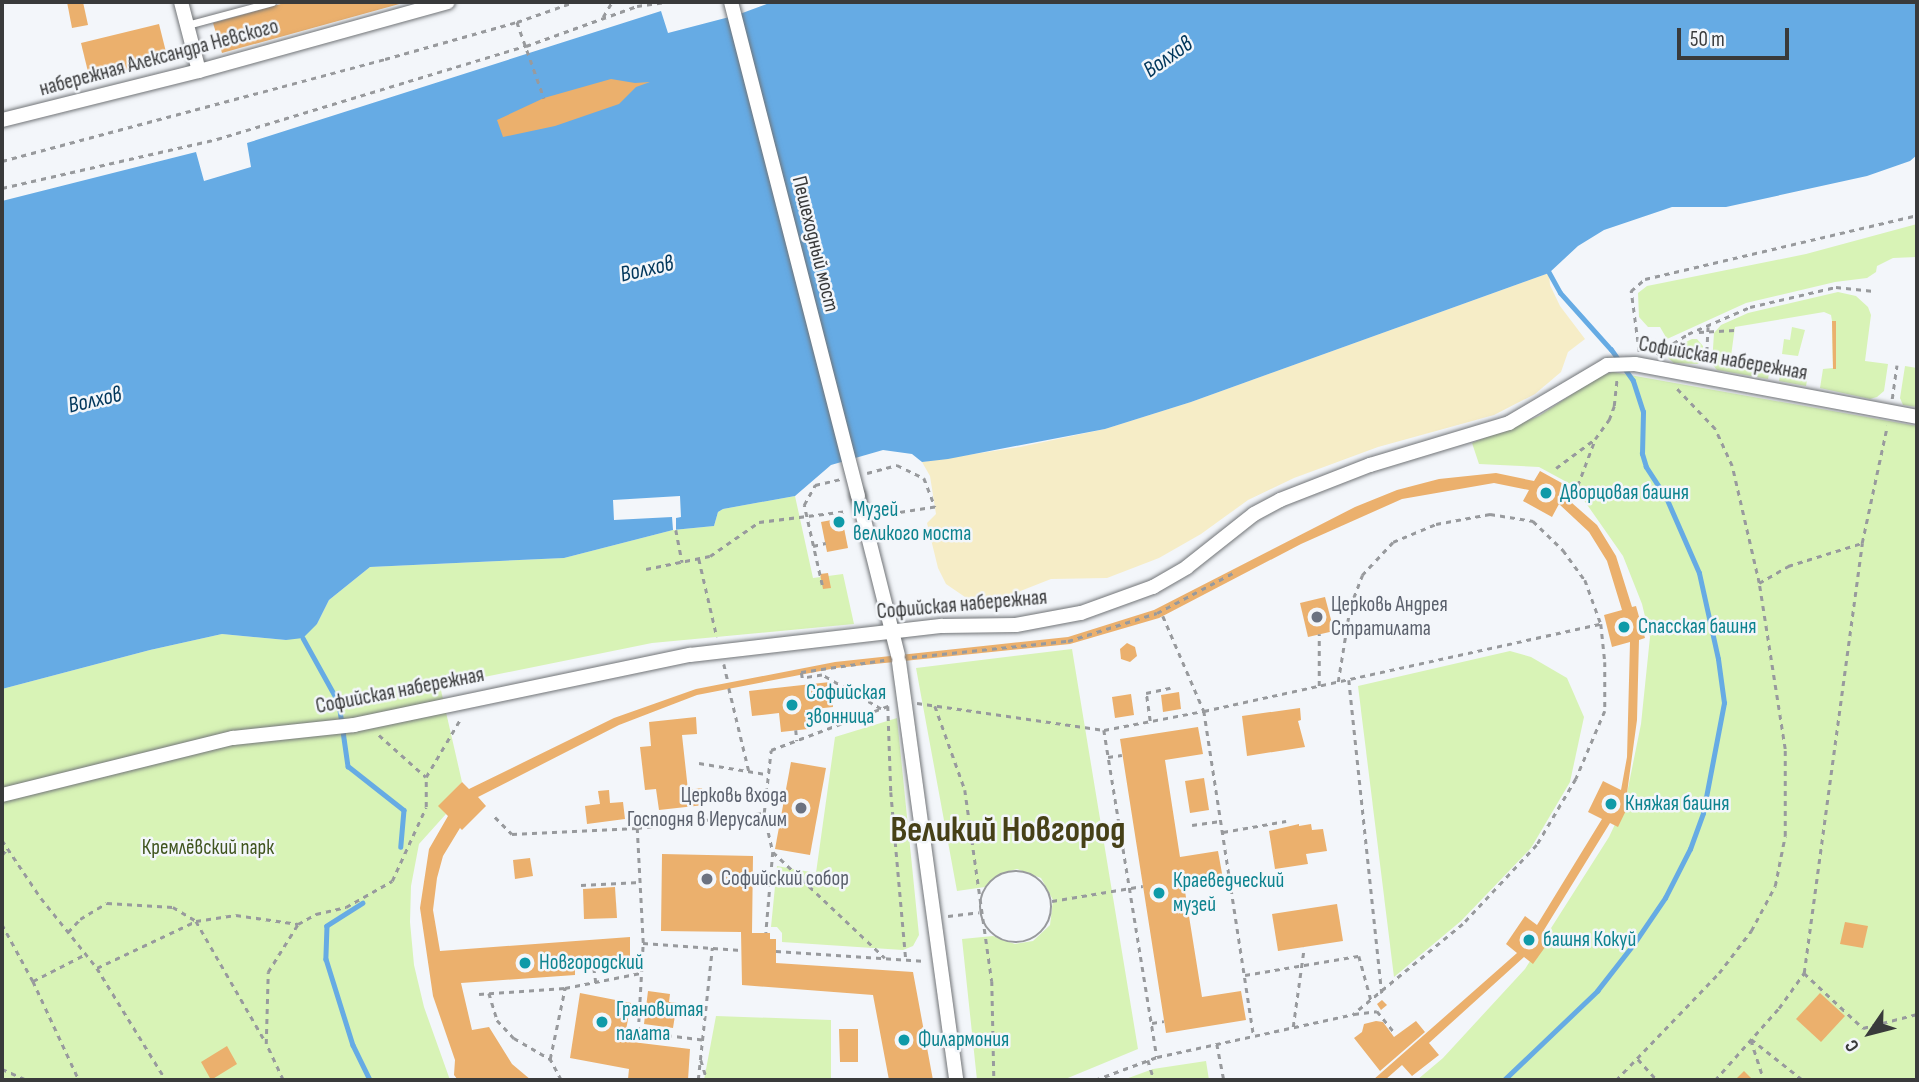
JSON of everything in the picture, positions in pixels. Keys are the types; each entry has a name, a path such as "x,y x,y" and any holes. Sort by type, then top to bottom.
{"street":[{"path":"181,2 199,71"},
{"name":"набережная Александра Невского","path":"2,120 199,71 448,2"},
{"name":"Пешеходный мост","path":"732,2 899,659 956,1080"},
{"name":"Софийская набережная","path":"2,794 233,738 354,725 471,699 721,652 942,626 984,628 1027,624 1082,613 1129,597 1187,566 1233,529 1280,500 1370,465 1508,423 1598,369 1618,363 1705,376 1917,417"}],"lane":[{"path":"187,24 272,2"}],"path":[{"path":"2,161 517,22 574,2"},
{"path":"603,18 612,2"},
{"path":"2,188 217,139 526,46 637,4 664,2"},
{"path":"687,2 709,2"},
{"path":"517,22 544,98"},
{"path":"1874,291 1836,287 1750,307 1696,332 1638,364 1630,300 1631,291 1645,279 1917,215"},
{"path":"1705,376 1708,327"},
{"path":"1696,332 1735,330"},
{"path":"1574,495 1595,439 1609,420 1614,405 1618,363"},
{"path":"1715,1080 1804,973 1861,543 1897,365"},
{"path":"1616,1080 1719,973 1751,931 1775,886 1785,836 1785,749 1759,583 1732,466 1725,447 1703,413 1673,385"},
{"path":"1556,468 1595,439"},
{"path":"887,517 935,507"},
{"path":"646,569 710,556 759,522 807,519 844,511"},
{"path":"1338,682 1350,607 1362,575 1393,542 1436,524 1490,514 1533,521 1563,550 1585,580 1601,624 1605,662 1605,711 1576,779 1536,845 1464,924 1354,1014"},
{"path":"807,519 822,585"},
{"path":"677,530 682,562"},
{"path":"813,546 826,543"},
{"path":"1759,583 1788,566 1861,543"},
{"path":"699,559 721,652"},
{"path":"1163,615 1204,711 1254,1036"},
{"path":"766,933 773,852 764,813 766,774 771,750 888,706 905,701 1104,730 1204,711 1601,624"},
{"path":"1319,686 1320,634"},
{"path":"802,678 822,676 881,709"},
{"path":"1349,680 1382,993"},
{"path":"730,688 749,771"},
{"path":"1150,721 1146,693 1170,688"},
{"path":"266,1044 268,972 298,924 316,914 355,903 392,881 426,807 426,777 471,699"},
{"path":"888,706 892,805 906,960"},
{"path":"935,706 965,790 992,981 994,1080"},
{"path":"369,722 382,739 426,777"},
{"path":"796,730 797,741"},
{"path":"1104,730 1157,1056"},
{"path":"1108,757 1122,755"},
{"path":"699,763 766,774"},
{"path":"495,817 512,834 637,828 764,813"},
{"path":"1192,825 1221,821"},
{"path":"1223,832 1286,821"},
{"path":"637,828 643,943 638,1032 702,1040"},
{"path":"2,840 97,968 166,1080"},
{"path":"2,855 7,849"},
{"path":"773,852 885,958"},
{"path":"1010,872 1021,872 1037,878 1045,886 1052,901 1047,925 1034,938 1023,942 999,939 986,926 981,913 986,887 999,876 1010,872"},
{"path":"581,885 640,882"},
{"path":"1052,901 1143,886"},
{"path":"68,932 80,919 107,903 173,907 196,920 266,1044 282,1080"},
{"path":"934,918 981,913"},
{"path":"97,968 196,920 236,915 298,924"},
{"path":"2,924 33,981 79,1080"},
{"path":"643,943 741,950"},
{"path":"698,1080 712,948"},
{"path":"1293,1027 1304,948"},
{"path":"776,951 940,962"},
{"path":"33,981 86,954"},
{"path":"1245,975 1359,956 1371,1001"},
{"path":"594,968 596,982"},
{"path":"479,994 565,988 640,973"},
{"path":"1804,973 1863,1028 1917,1014"},
{"path":"550,1059 565,988"},
{"path":"489,993 497,1020 514,1038 550,1059 561,1080"},
{"path":"1095,1080 1157,1056 1354,1014 1377,1011 1394,1032"},
{"path":"1152,1023 1164,1021"},
{"path":"1751,1040 1764,1080"},
{"path":"1751,1040 1803,1080"},
{"path":"1217,1044 1224,1080"},
{"path":"701,1058 708,1080"},
{"path":"1638,1059 1657,1080"},
{"path":"1148,1060 1154,1080"},
{"path":"2,1069 27,1080"}],"green space":[{"path":"1917,224 1917,257 1893,258 1877,266 1876,272 1867,278 1835,282 1746,303 1667,339 1660,327 1648,327 1639,317 1638,293 1647,286 1806,254"},
{"path":"1838,292 1856,296 1868,307 1871,315 1865,361 1888,364 1884,391 1877,397 1870,399 1820,388 1823,369 1833,368 1832,321 1831,315 1824,312 1735,327 1731,356 1771,363 1768,379 1717,370 1712,364 1714,333 1721,325 1748,313"},
{"path":"1792,327 1805,330 1798,356 1782,354 1784,339 1790,340"},
{"path":"1697,339 1703,346 1703,358 1698,364 1674,363 1668,358 1669,350"},
{"path":"1782,364 1809,369 1806,386 1779,381"},
{"path":"1905,366 1917,368 1917,407 1903,405 1900,398"},
{"path":"1613,372 1917,426 1917,1080 1417,1080 1443,1058 1525,969 1609,837 1625,803 1641,724 1650,637 1642,604 1623,556 1574,486 1539,467 1479,464 1472,443 1539,416 1600,376"},
{"name":"Кремлёвский парк","path":"795,496 813,578 843,574 854,624 652,643 440,686 462,782 439,806 446,814 419,844 411,886 410,922 414,965 424,1007 450,1080 2,1080 2,689 222,634 286,640 317,624 329,600 370,567 564,558 673,530 714,526 718,512 723,509"},
{"path":"1072,649 1138,1049 1063,1080 977,1080 962,939 993,936 1015,944 1033,941 1050,925 1053,900 1041,878 1017,869 999,874 985,887 957,891 916,668"},
{"path":"1510,651 1531,657 1567,678 1584,717 1570,782 1531,848 1461,921 1394,977 1358,686"},
{"path":"897,718 919,935 913,946 903,950 782,942 782,933 777,927 771,927 777,866 816,873 835,737"},
{"path":"716,1016 831,1020 831,1080 704,1080"},
{"path":"1206,1061 1209,1080 1123,1080 1153,1069"}],"sand":[{"path":"1549,273 1550,285 1560,306 1585,339 1568,352 1561,372 1535,394 1494,415 1378,447 1294,478 1248,500 1201,534 1159,558 1107,578 1051,579 1000,599 982,601 965,597 946,584 938,568 927,523 936,514 930,476 922,462 1020,447 1105,429 1191,402"}],"water":[{"name":"Волхов","path":"772,2 1917,2 1917,155 1910,161 1867,176 1726,207 1672,207 1604,230 1578,246 1549,273 1191,402 1105,429 922,462 912,454 883,450 831,465 795,496 723,509 718,512 714,526 673,530 564,558 370,567 329,600 317,624 303,638 286,640 222,634 2,689 2,201 196,152 204,181 251,167 247,143 661,11 668,33 737,15"}],"pier":[{"path":"680,496 681,517 676,518 676,530 673,530 672,517 614,520 613,500"}],"building":[{"path":"67,2 83,2 88,25 72,28"},
{"path":"288,2 403,3 222,53 213,23"},
{"path":"159,24 168,60 90,80 81,43"},
{"path":"611,79 635,83 650,82 636,87 619,104 555,126 503,137 497,120 544,98"},
{"path":"1832,321 1836,321 1836,369 1833,369"},
{"path":"1540,471 1569,487 1564,496 1597,525 1616,556 1632,607 1636,606 1645,638 1639,640 1637,720 1627,793 1633,796 1618,827 1610,823 1544,930 1553,936 1533,964 1524,957 1429,1043 1439,1055 1412,1076 1402,1065 1385,1080 1373,1080 1517,953 1506,944 1525,916 1537,925 1602,819 1588,812 1603,781 1621,790 1627,757 1630,642 1612,647 1604,615 1622,610 1607,561 1589,532 1559,504 1552,517 1523,501 1529,490 1494,483 1402,499 1301,544 1159,618 1070,644 836,668 697,695 619,725 478,797 486,806 462,830 460,828 443,856 437,878 433,910 440,951 630,937 630,964 575,969 575,975 461,983 472,1030 489,1027 512,1064 531,1080 458,1080 454,1075 455,1060 433,996 420,908 429,849 448,816 438,806 462,782 469,789 614,718 696,689 835,662 1068,637 1154,610 1355,507 1397,490 1439,479 1496,473 1534,481"},
{"path":"842,518 848,548 827,552 821,522"},
{"path":"828,573 831,588 823,589 820,574"},
{"name":"Церковь Андрея Стратилата","path":"1325,597 1334,631 1308,637 1300,603"},
{"path":"1127,643 1135,647 1137,656 1130,662 1121,659 1120,649"},
{"name":"Софийская звонница","path":"830,682 833,707 805,710 808,729 781,732 779,713 752,716 749,691"},
{"path":"1179,692 1181,709 1163,712 1161,695"},
{"path":"1131,694 1134,715 1115,718 1112,697"},
{"path":"1300,708 1301,720 1298,721 1305,747 1247,756 1242,716"},
{"path":"696,717 697,734 682,735 688,790 702,788 704,805 659,810 656,789 645,790 640,747 651,746 649,722"},
{"path":"1198,727 1203,754 1165,760 1180,857 1218,851 1223,879 1184,885 1202,997 1241,991 1246,1020 1166,1033 1120,739"},
{"name":"Церковь входа Господня в Иерусалим","path":"791,762 826,768 810,855 775,849"},
{"path":"1204,778 1209,810 1190,813 1185,781"},
{"path":"609,790 610,803 623,802 625,819 587,824 585,806 600,804 598,791"},
{"path":"1311,824 1312,830 1323,829 1327,851 1306,854 1308,864 1275,869 1269,831"},
{"path":"662,854 753,856 752,933 770,933 770,939 776,939 776,963 913,972 933,1080 889,1080 873,995 742,985 741,932 661,931"},
{"path":"530,858 533,876 515,879 513,860"},
{"path":"615,887 617,918 584,919 583,889"},
{"path":"1337,904 1343,941 1278,951 1272,914"},
{"path":"1845,922 1868,926 1863,948 1840,944"},
{"path":"648,991 670,994 669,1002 677,1003 673,1028 644,1024"},
{"path":"580,993 631,1003 624,1041 690,1049 688,1080 628,1079 629,1069 570,1058"},
{"path":"1820,993 1845,1016 1821,1042 1796,1019"},
{"path":"1382,1000 1387,1005 1381,1010 1377,1004"},
{"path":"1416,1021 1425,1032 1380,1071 1354,1038 1362,1032 1364,1024 1383,1022 1394,1037"},
{"path":"839,1029 858,1029 858,1062 840,1062"},
{"path":"227,1046 237,1064 211,1080 201,1062"},
{"path":"1744,1071 1753,1080 1735,1080"}],"waterway":[{"path":"1504,1080 1597,991 1665,898 1690,849 1703,813 1724,703 1718,659 1699,573 1666,498 1646,467 1642,454 1643,412 1633,381 1611,350 1560,293 1549,273"},
{"path":"303,638 339,703 348,766 404,810 401,847"},
{"path":"363,903 327,926 326,959 353,1045 370,1080"}],"place":[{"name":"Дворцовая башня","path":"1546,493"},
{"name":"Музей великого моста","path":"839,522"},
{"name":"Церковь Андрея Стратилата","path":"1317,617"},
{"name":"Спасская башня","path":"1624,627"},
{"name":"Софийская звонница","path":"792,705"},
{"name":"Княжая башня","path":"1611,804"},
{"name":"Церковь входа Господня в Иерусалим","path":"801,808"},
{"name":"Софийский собор","path":"707,879"},
{"name":"Краеведческий музей","path":"1159,893"},
{"name":"башня Кокуй","path":"1529,940"},
{"name":"Новгородский","path":"525,963"},
{"name":"Грановитая палата","path":"602,1022"},
{"name":"Филармония","path":"904,1040"}],"district":[{"name":"Великий Новгород","path":"1008,831"}]}
